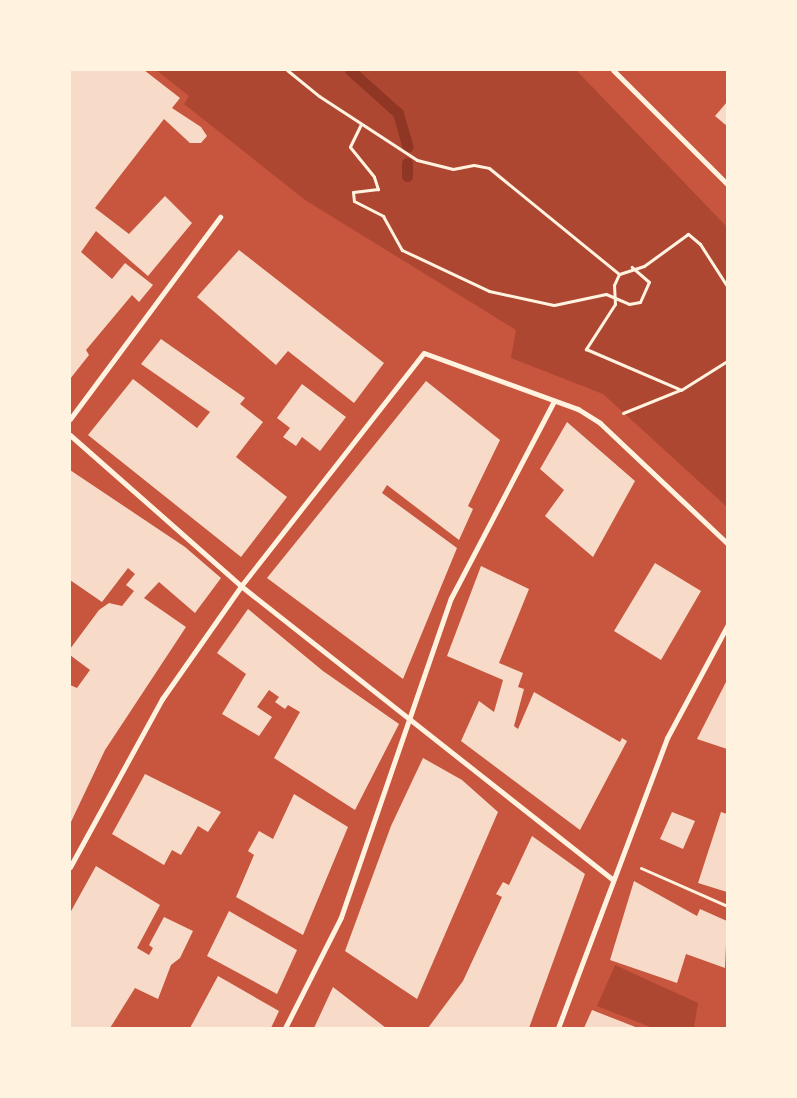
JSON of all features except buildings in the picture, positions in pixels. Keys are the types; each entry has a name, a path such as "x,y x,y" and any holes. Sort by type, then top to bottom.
{"street":[{"path":"613,70 727,184"},
{"path":"70,419 220,216"},
{"path":"70,867 162,699 242,586 424,353 578,409 600,423 727,543"},
{"path":"285,1028 341,917 451,598 554,401"},
{"path":"70,435 242,586 411,717 613,880"},
{"path":"558,1028 667,738 727,626"}],"path":[{"path":"287,70 361,124 428,164 453,169 489,168 619,274"},
{"path":"361,124 350,147 374,177 378,189 353,192 354,201 382,216 402,250 518,300 554,305 613,294 628,304 647,294 649,282 632,267"},
{"path":"681,390 586,349 615,304 613,294 619,274 632,267 644,266 688,234 704,250 727,286"},
{"path":"600,423 681,390 727,361"},
{"path":"622,860 727,906"}],"shaded area":[{"path":"156,70 576,70 727,227 727,507 603,394 511,358 516,330 305,200 184,104 189,96"},
{"path":"615,965 698,1003 694,1028 653,1028 597,1006"}],"waterway":[{"path":"350,70 398,113 408,147"},
{"path":"407,163 407,176"}]}
